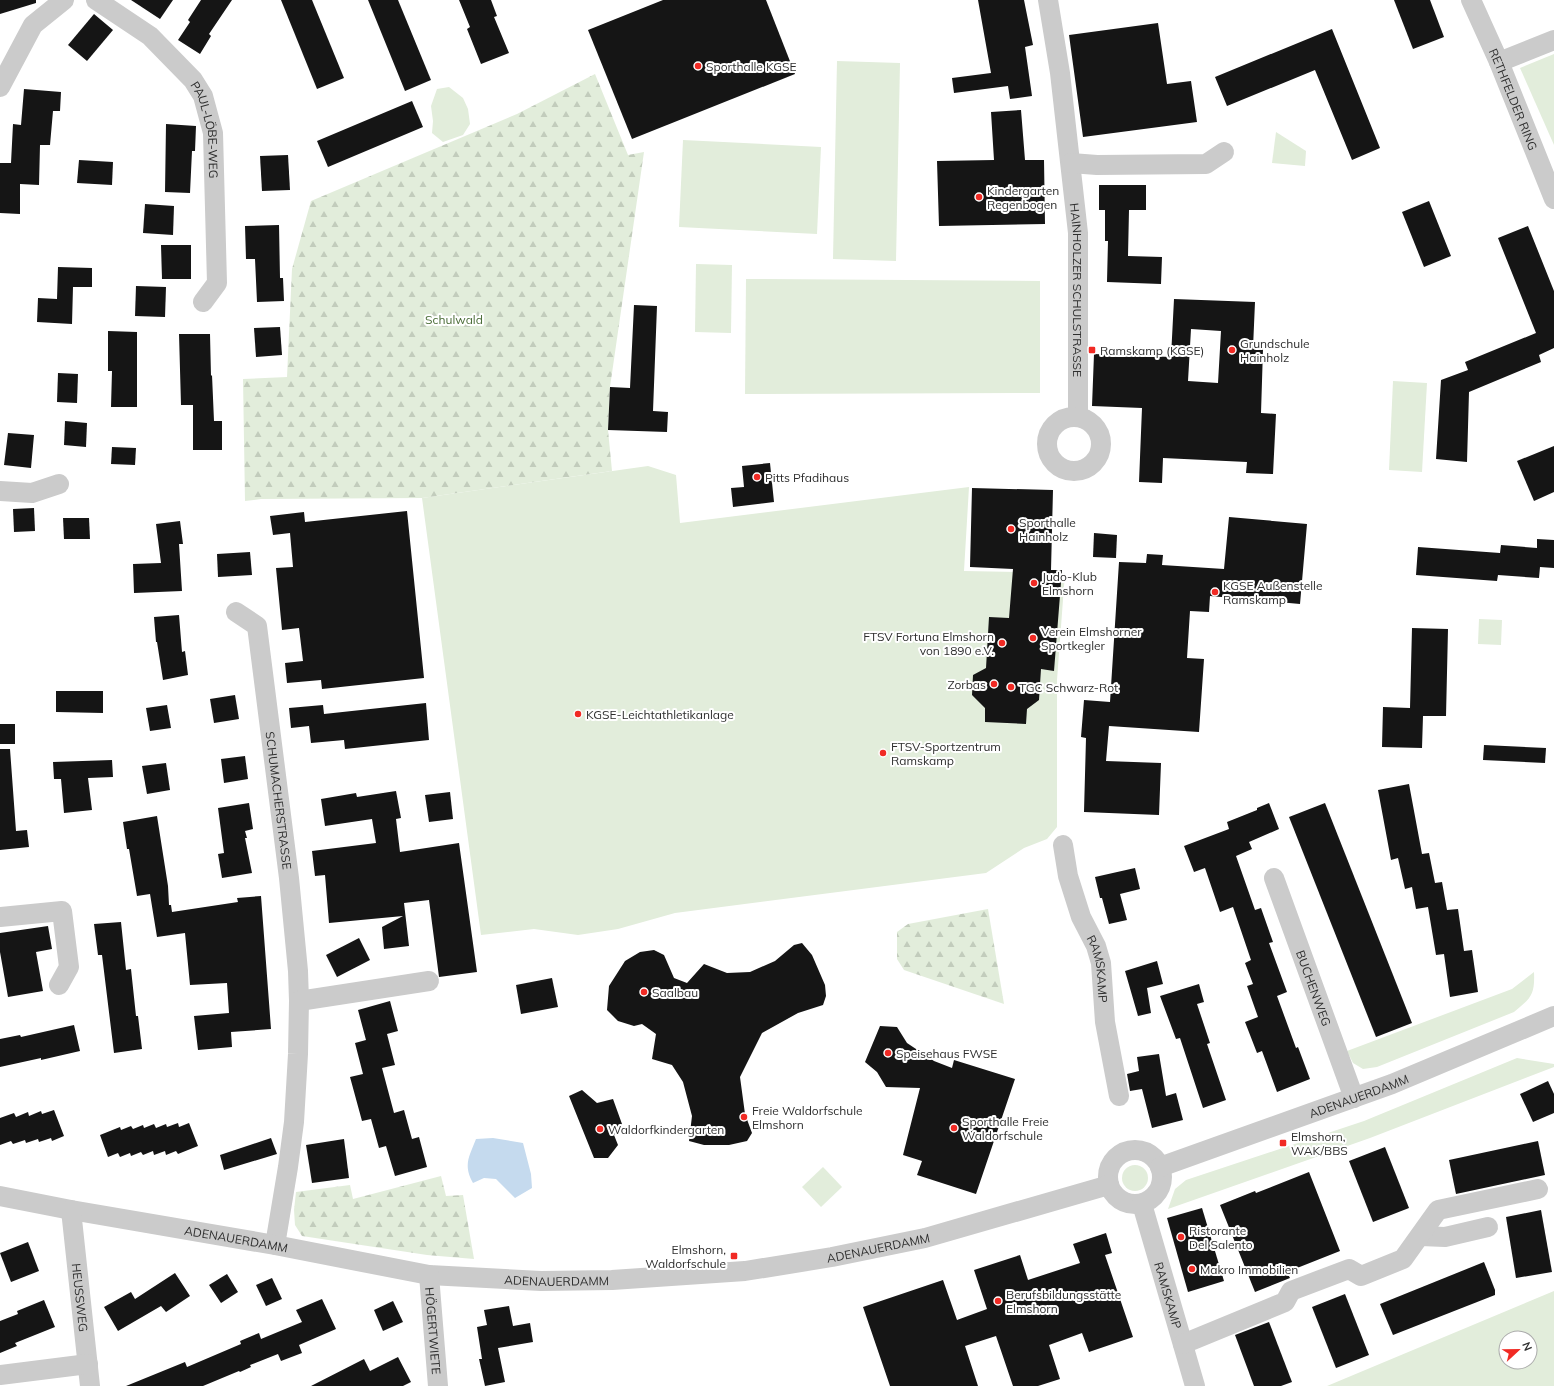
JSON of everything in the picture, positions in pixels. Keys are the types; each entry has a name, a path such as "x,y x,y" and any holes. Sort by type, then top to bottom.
{"street":[{"path":"0,87 33,25 64,0"},
{"name":"PAUL-LÖBE-WEG","path":"96,0 150,36 193,80 203,96 213,133 217,283 203,302"},
{"name":"HAINHOLZER SCHULSTRASSE","path":"1048,0 1060,73 1078,233 1078,416"},
{"name":"RETHFELDER RING","path":"1471,0 1499,62 1554,199"},
{"path":"1499,62 1554,40"},
{"path":"1070,163 1097,165 1206,164 1224,152"},
{"path":"0,491 32,493 59,484"},
{"name":"SCHUMACHERSTRASSE","path":"236,612 257,626 289,878 298,971 298,1054 294,1122 275,1245"},
{"name":"RAMSKAMP","path":"1063,845 1068,876 1082,917 1096,946 1101,963 1105,1022 1119,1096"},
{"name":"BUCHENWEG","path":"1274,878 1354,1098"},
{"path":"0,917 62,911 69,967 59,984"},
{"path":"299,1001 430,981"},
{"name":"ADENAUERDAMM","path":"1160,1167 1392,1084 1554,1016"},
{"path":"1138,1150 1147,1153 1155,1159 1160,1167 1162,1176 1159,1189 1150,1200 1142,1204 1126,1203 1119,1199 1113,1193 1109,1185 1108,1177 1110,1168 1120,1155 1128,1151 1138,1150"},
{"name":"ADENAUERDAMM","path":"0,1196 71,1210 275,1245 429,1275 541,1281 612,1280 745,1271 832,1257 925,1238 1109,1185"},
{"path":"1184,1344 1285,1302 1291,1291 1349,1269 1360,1276 1403,1259 1421,1236 1438,1210 1538,1189"},
{"name":"RAMSKAMP","path":"1142,1204 1195,1386"},
{"name":"HEUSSWEG","path":"71,1210 90,1386"},
{"path":"1421,1236 1445,1237 1488,1227"},
{"name":"HÖGERTWIETE","path":"429,1275 437,1385"},
{"path":"0,1375 88,1364"}],"green space":[{"path":"1554,54 1554,145 1520,68"},
{"path":"837,61 900,63 896,261 833,259"},
{"name":"Schulwald","path":"595,74 628,155 644,152 610,387 608,430 612,471 422,498 261,499 245,501 243,379 287,377 292,269 311,201 517,114"},
{"path":"449,87 463,98 468,109 470,124 463,135 443,142 432,133 433,121 431,106 437,89"},
{"path":"1276,132 1306,151 1305,166 1272,163"},
{"path":"683,140 821,147 817,234 679,227"},
{"path":"696,264 732,265 731,333 695,332"},
{"path":"746,279 1040,281 1040,393 745,394"},
{"path":"1393,381 1427,383 1422,472 1389,470"},
{"path":"648,466 676,475 680,523 969,487 964,571 1065,573 1057,680 1057,827 1047,839 1024,848 986,873 675,913 618,929 578,935 534,929 481,935 422,498"},
{"path":"1479,619 1502,620 1501,645 1478,644"},
{"path":"988,909 1004,1004 904,970 897,959 897,932 908,924"},
{"path":"1534,972 1534,986 1531,995 1514,1012 1377,1067 1363,1069 1353,1063 1347,1051 1512,989"},
{"path":"1517,1058 1554,1064 1554,1067 1370,1138 1168,1209 1175,1189 1186,1180 1364,1121"},
{"path":"1135,1165 1144,1169 1148,1178 1144,1187 1135,1191 1126,1187 1122,1178 1126,1169"},
{"path":"823,1167 842,1187 821,1207 802,1187"},
{"path":"441,1176 446,1196 463,1195 474,1259 427,1255 302,1236 295,1225 294,1210 296,1192 350,1185 353,1199"},
{"path":"1554,1291 1554,1386 1327,1386"}],"water":[{"path":"493,1138 523,1143 531,1174 532,1188 515,1198 496,1179 484,1178 473,1183 470,1177 468,1171 468,1161 476,1139"}],"building":[{"path":"0,0 36,0 36,3 0,14"},
{"path":"131,0 173,0 160,19"},
{"path":"201,0 232,0 209,34 211,36 200,54 178,40 190,22 188,20"},
{"path":"281,0 312,0 344,78 317,89"},
{"path":"368,0 398,0 431,80 405,91"},
{"path":"459,0 491,0 497,16 494,17 509,53 481,64 467,29 470,27"},
{"name":"Sporthalle KGSE","path":"663,0 766,0 795,74 632,139 588,30"},
{"path":"978,0 1024,0 1033,45 1025,47 1032,96 1010,99 1008,86 954,93 952,78 991,73"},
{"path":"1394,0 1430,0 1444,37 1413,49"},
{"path":"94,14 113,30 87,61 68,45"},
{"path":"1158,23 1167,84 1191,81 1197,122 1083,137 1069,35"},
{"path":"1332,29 1380,148 1352,160 1315,70 1227,106 1215,77"},
{"path":"24,89 61,92 60,111 53,111 50,145 40,145 39,185 20,184 20,214 0,213 0,163 11,163 13,124 21,125"},
{"path":"412,101 423,127 328,167 317,141"},
{"path":"1021,110 1025,160 1044,160 1045,224 939,226 937,161 994,160 991,112"},
{"path":"166,124 196,126 195,151 192,151 190,193 165,192"},
{"path":"288,155 290,190 262,191 260,156"},
{"path":"79,160 113,162 112,185 77,183"},
{"path":"1099,185 1146,185 1146,210 1129,210 1128,256 1162,257 1161,284 1107,282 1108,241 1105,241 1105,210 1099,210"},
{"path":"1429,201 1451,256 1424,267 1402,212"},
{"path":"145,204 174,206 173,235 143,233"},
{"path":"279,225 280,278 283,278 284,301 257,302 255,259 246,259 245,226"},
{"path":"1528,226 1554,291 1554,348 1539,355 1541,362 1469,392 1467,462 1436,459 1441,380 1468,370 1465,362 1536,333 1498,238"},
{"path":"161,245 191,245 191,279 162,279"},
{"path":"58,267 92,268 92,287 73,287 72,324 37,322 38,298 57,299"},
{"path":"136,286 166,287 165,317 135,316"},
{"path":"1174,299 1255,302 1253,348 1263,349 1261,413 1276,414 1273,474 1246,473 1247,462 1163,458 1162,483 1139,482 1142,408 1092,406 1094,354 1171,357","holes":["1191,329 1221,331 1218,383 1188,381"]},
{"path":"634,305 657,306 653,411 668,412 667,432 608,430 610,387 630,388"},
{"path":"280,327 282,355 256,357 254,328"},
{"path":"108,331 137,332 137,407 111,407 112,371 108,371"},
{"path":"179,334 210,334 214,421 222,421 222,450 193,450 193,405 181,405"},
{"path":"58,373 78,374 77,403 57,402"},
{"path":"65,421 87,423 86,447 64,445"},
{"path":"8,433 34,435 31,468 4,465"},
{"path":"1554,446 1554,492 1534,501 1517,461"},
{"path":"112,447 136,448 135,465 111,464"},
{"name":"Pitts Pfadihaus","path":"770,463 774,502 733,507 731,488 744,487 742,466"},
{"path":"972,488 1053,490 1051,570 1062,570 1054,671 1041,669 1039,700 1027,709 1026,724 985,722 985,708 972,695 973,675 986,668 989,617 1009,618 1013,569 970,567"},
{"path":"34,508 35,531 14,532 13,509"},
{"path":"407,511 424,678 322,689 321,680 287,683 285,663 303,661 299,628 282,630 276,568 293,567 290,533 273,535 270,516 304,512 305,522"},
{"path":"1229,517 1307,524 1300,604 1210,596 1209,612 1190,611 1187,658 1204,659 1199,732 1109,726 1106,761 1161,763 1159,815 1084,812 1086,738 1081,737 1084,700 1110,702 1119,562 1146,563 1147,554 1163,555 1162,565 1224,569"},
{"path":"63,518 89,518 90,539 64,539"},
{"path":"180,521 183,544 179,544 182,591 134,593 133,564 161,563 156,524"},
{"path":"1094,533 1117,535 1116,558 1093,557"},
{"path":"1537,539 1554,540 1554,568 1540,567 1539,578 1498,575 1497,581 1416,575 1418,547 1500,553 1501,545 1537,548"},
{"path":"250,552 252,575 218,577 217,554"},
{"path":"179,615 182,652 185,651 188,675 163,680 156,642 154,617"},
{"path":"1412,628 1448,629 1446,716 1423,716 1422,748 1382,747 1383,707 1410,708"},
{"path":"56,691 103,691 103,713 56,712"},
{"path":"235,695 239,719 214,723 210,699"},
{"path":"426,703 429,740 345,749 344,740 311,743 309,726 291,728 289,708 323,705 324,714"},
{"path":"167,705 171,728 150,731 146,708"},
{"path":"0,724 15,724 15,744 0,744"},
{"path":"1484,745 1546,748 1545,763 1483,760"},
{"path":"0,749 10,749 16,831 27,830 29,847 0,850"},
{"path":"245,756 248,779 224,783 221,759"},
{"path":"112,760 113,777 88,778 92,810 64,813 61,779 54,779 53,762"},
{"path":"166,763 170,790 147,794 142,766"},
{"path":"1409,784 1422,854 1429,853 1435,883 1442,882 1447,910 1458,909 1464,951 1472,950 1478,992 1450,997 1444,954 1436,955 1428,907 1416,909 1412,887 1405,889 1398,858 1391,860 1378,790"},
{"path":"396,791 401,818 396,819 400,852 459,843 477,972 439,977 429,900 404,903 409,946 384,949 382,927 403,916 329,923 325,875 315,876 312,851 376,843 372,819 325,826 321,799 356,793 357,797"},
{"path":"450,792 453,819 429,822 425,795"},
{"path":"249,803 253,829 245,831 247,838 245,838 252,873 222,878 218,854 224,853 218,808"},
{"path":"1269,803 1279,829 1249,842 1252,849 1236,856 1255,910 1261,908 1273,942 1269,943 1287,992 1277,996 1296,1048 1298,1047 1310,1079 1277,1092 1262,1051 1257,1053 1245,1022 1258,1017 1247,986 1253,984 1245,963 1251,960 1233,907 1220,912 1205,868 1194,872 1184,846 1229,829 1227,822 1257,810 1257,808"},
{"path":"1325,803 1412,1023 1376,1037 1289,817"},
{"path":"157,816 168,886 169,905 171,905 172,912 238,902 237,898 261,896 271,1029 231,1032 232,1047 198,1050 194,1016 229,1013 227,983 190,985 185,933 157,937 150,894 137,896 123,822"},
{"path":"1135,868 1140,889 1120,894 1127,920 1109,924 1102,898 1100,898 1095,877"},
{"path":"121,922 126,970 131,969 136,1016 138,1016 142,1049 114,1053 102,955 98,955 94,924"},
{"path":"48,926 52,949 36,952 43,991 8,997 0,952 0,933"},
{"path":"359,938 370,960 337,977 326,955"},
{"path":"802,943 812,955 825,985 826,996 823,1005 798,1013 762,1033 740,1077 745,1114 752,1133 747,1141 729,1145 704,1145 689,1141 692,1116 683,1082 672,1065 652,1059 656,1034 642,1024 634,1026 618,1021 607,1010 609,986 625,961 640,952 654,950 664,955 674,978 687,983 704,964 727,973 750,972 775,961 794,945"},
{"path":"1157,961 1163,984 1147,988 1151,1013 1138,1016 1125,971"},
{"path":"552,978 558,1007 521,1014 516,985"},
{"path":"1199,984 1204,1002 1197,1004 1210,1043 1207,1044 1226,1100 1203,1108 1180,1038 1176,1039 1160,996"},
{"path":"390,1001 398,1031 387,1034 395,1065 382,1068 394,1113 404,1110 412,1139 419,1137 427,1167 395,1176 386,1146 379,1148 371,1119 362,1121 350,1077 363,1074 355,1043 366,1040 358,1010"},
{"path":"74,1025 80,1051 0,1067 0,1039 20,1035 21,1037"},
{"name":"Sporthalle Freie Waldorfschule","path":"880,1026 897,1027 907,1043 934,1061 952,1068 954,1060 1015,1079 976,1194 917,1175 922,1161 903,1155 920,1088 886,1087 877,1072 865,1062"},
{"path":"1159,1054 1166,1096 1176,1093 1183,1120 1152,1128 1142,1089 1130,1091 1127,1074 1139,1071 1137,1057"},
{"path":"1548,1081 1554,1094 1554,1113 1533,1122 1520,1094"},
{"name":"Waldorfkindergarten","path":"582,1090 597,1103 613,1099 622,1124 614,1135 618,1145 608,1158 594,1158 569,1096"},
{"path":"54,1110 64,1136 52,1141 51,1138 39,1142 38,1139 26,1143 25,1140 13,1144 11,1141 0,1145 0,1118 14,1113 16,1117 28,1112 29,1116 41,1111 42,1114"},
{"path":"178,1123 179,1127 189,1123 198,1146 178,1154 176,1151 166,1155 165,1151 154,1155 153,1151 143,1155 141,1152 131,1156 130,1153 120,1157 118,1153 108,1157 100,1135 120,1127 121,1130 131,1126 133,1129 143,1125 144,1128 154,1124 156,1128 166,1124 167,1127"},
{"path":"271,1138 277,1154 224,1170 220,1155"},
{"path":"344,1139 349,1178 312,1183 306,1145"},
{"path":"1538,1141 1545,1175 1456,1194 1449,1160"},
{"path":"1385,1147 1409,1208 1373,1222 1349,1161"},
{"path":"1309,1172 1340,1251 1287,1272 1290,1278 1255,1292 1220,1205 1255,1191 1256,1193"},
{"path":"1202,1208 1224,1281 1188,1292 1167,1218"},
{"path":"1541,1210 1552,1272 1516,1278 1506,1217"},
{"path":"1106,1233 1112,1253 1105,1255 1133,1337 1089,1352 1082,1333 1049,1345 1060,1379 1038,1386 1013,1386 996,1336 965,1346 978,1386 890,1386 863,1307 943,1280 957,1320 987,1309 974,1270 1020,1255 1028,1280 1080,1263 1073,1244"},
{"path":"28,1242 39,1271 11,1282 0,1253"},
{"path":"1484,1262 1495,1290 1495,1295 1393,1335 1380,1304"},
{"path":"175,1273 190,1296 166,1312 161,1306 118,1331 104,1307 131,1292 135,1299"},
{"path":"227,1274 238,1292 221,1303 209,1285"},
{"path":"272,1278 282,1299 266,1306 256,1285"},
{"path":"1345,1294 1369,1355 1336,1368 1312,1307"},
{"path":"322,1299 336,1329 299,1345 302,1353 281,1361 278,1354 250,1365 251,1367 240,1372 239,1371 203,1386 126,1386 185,1362 187,1367 241,1344 240,1341 259,1333 261,1339 302,1322 296,1310"},
{"path":"44,1300 55,1327 15,1343 17,1346 0,1353 0,1321 18,1314 17,1311"},
{"path":"393,1301 403,1322 383,1331 374,1310"},
{"path":"509,1306 513,1326 530,1323 533,1342 498,1348 505,1382 485,1386 479,1359 482,1359 477,1327 487,1325 484,1310"},
{"path":"1269,1322 1292,1382 1281,1386 1254,1386 1235,1335"},
{"path":"398,1357 411,1382 403,1386 311,1386 364,1359 370,1371"}],"place":[{"name":"Sporthalle KGSE","path":"698,66"},
{"name":"Kindergarten Regenbogen","path":"979,197"},
{"name":"Ramskamp (KGSE)","path":"1092,350"},
{"name":"Grundschule Hainholz","path":"1232,350"},
{"name":"Pitts Pfadihaus","path":"757,477"},
{"name":"Sporthalle Hainholz","path":"1011,529"},
{"name":"Judo-Klub Elmshorn","path":"1034,583"},
{"name":"KGSE Außenstelle Ramskamp","path":"1215,592"},
{"name":"Verein Elmshorner Sportkegler","path":"1033,638"},
{"name":"FTSV Fortuna Elmshorn von 1890 e.V.","path":"1002,643"},
{"name":"Zorbas","path":"994,684"},
{"name":"TGC Schwarz-Rot","path":"1011,687"},
{"name":"KGSE-Leichtathletikanlage","path":"578,714"},
{"name":"FTSV-Sportzentrum Ramskamp","path":"883,753"},
{"name":"Saalbau","path":"644,992"},
{"name":"Speisehaus FWSE","path":"888,1053"},
{"name":"Freie Waldorfschule Elmshorn","path":"744,1117"},
{"name":"Sporthalle Freie Waldorfschule","path":"954,1128"},
{"name":"Waldorfkindergarten","path":"600,1129"},
{"name":"Elmshorn, WAK/BBS","path":"1283,1143"},
{"name":"Ristorante Del Salento","path":"1181,1237"},
{"name":"Elmshorn, Waldorfschule","path":"734,1256"},
{"name":"Makro Immobilien","path":"1192,1269"},
{"name":"Berufsbildungsstätte Elmshorn","path":"998,1301"}]}
